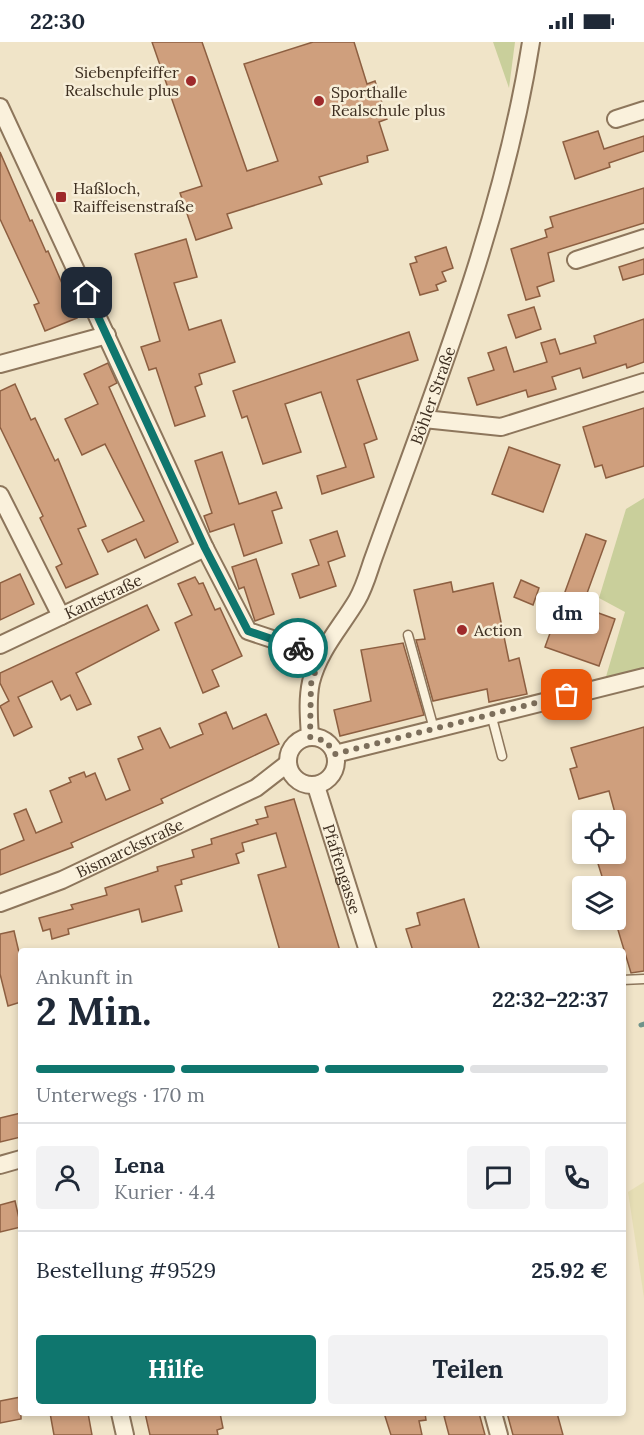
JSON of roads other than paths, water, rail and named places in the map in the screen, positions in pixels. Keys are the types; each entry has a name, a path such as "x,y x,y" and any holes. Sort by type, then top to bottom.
{"street":[{"name":"Böhler Straße","path":"310,737 311,684 321,655 363,588 477,263 510,149 531,42"},
{"path":"0,107 205,548 248,631 321,655"},
{"path":"616,119 644,110"},
{"path":"576,260 644,238"},
{"path":"0,364 107,335"},
{"path":"424,419 501,427 644,382"},
{"path":"1,499 61,616"},
{"name":"Kantstraße","path":"0,645 205,548"},
{"path":"335,754 644,677"},
{"path":"310,737 326,741 335,754 335,770 324,783 316,786 305,785 295,780 287,764 293,745 310,737"},
{"name":"Bismarckstraße","path":"0,903 62,880 256,788 287,764"},
{"name":"Bismarckstraße","path":"256,788 295,780"},
{"name":"Pfaffengasse","path":"316,786 367,948"},
{"path":"0,1165 18,1161"},
{"path":"121,1416 125,1435"},
{"path":"494,1416 499,1435"}],"lane":[{"path":"408,635 434,729"},
{"path":"491,714 502,756"},
{"path":"626,980 644,978"}],"place":[{"name":"Siebenpfeiffer Realschule plus","path":"191,81"},
{"name":"Sporthalle Realschule plus","path":"319,101"},
{"name":"Haßloch, Raiffeisenstraße","path":"61,197"},
{"name":"Action","path":"462,630"},
{"name":"dm","path":"567,695"}]}
